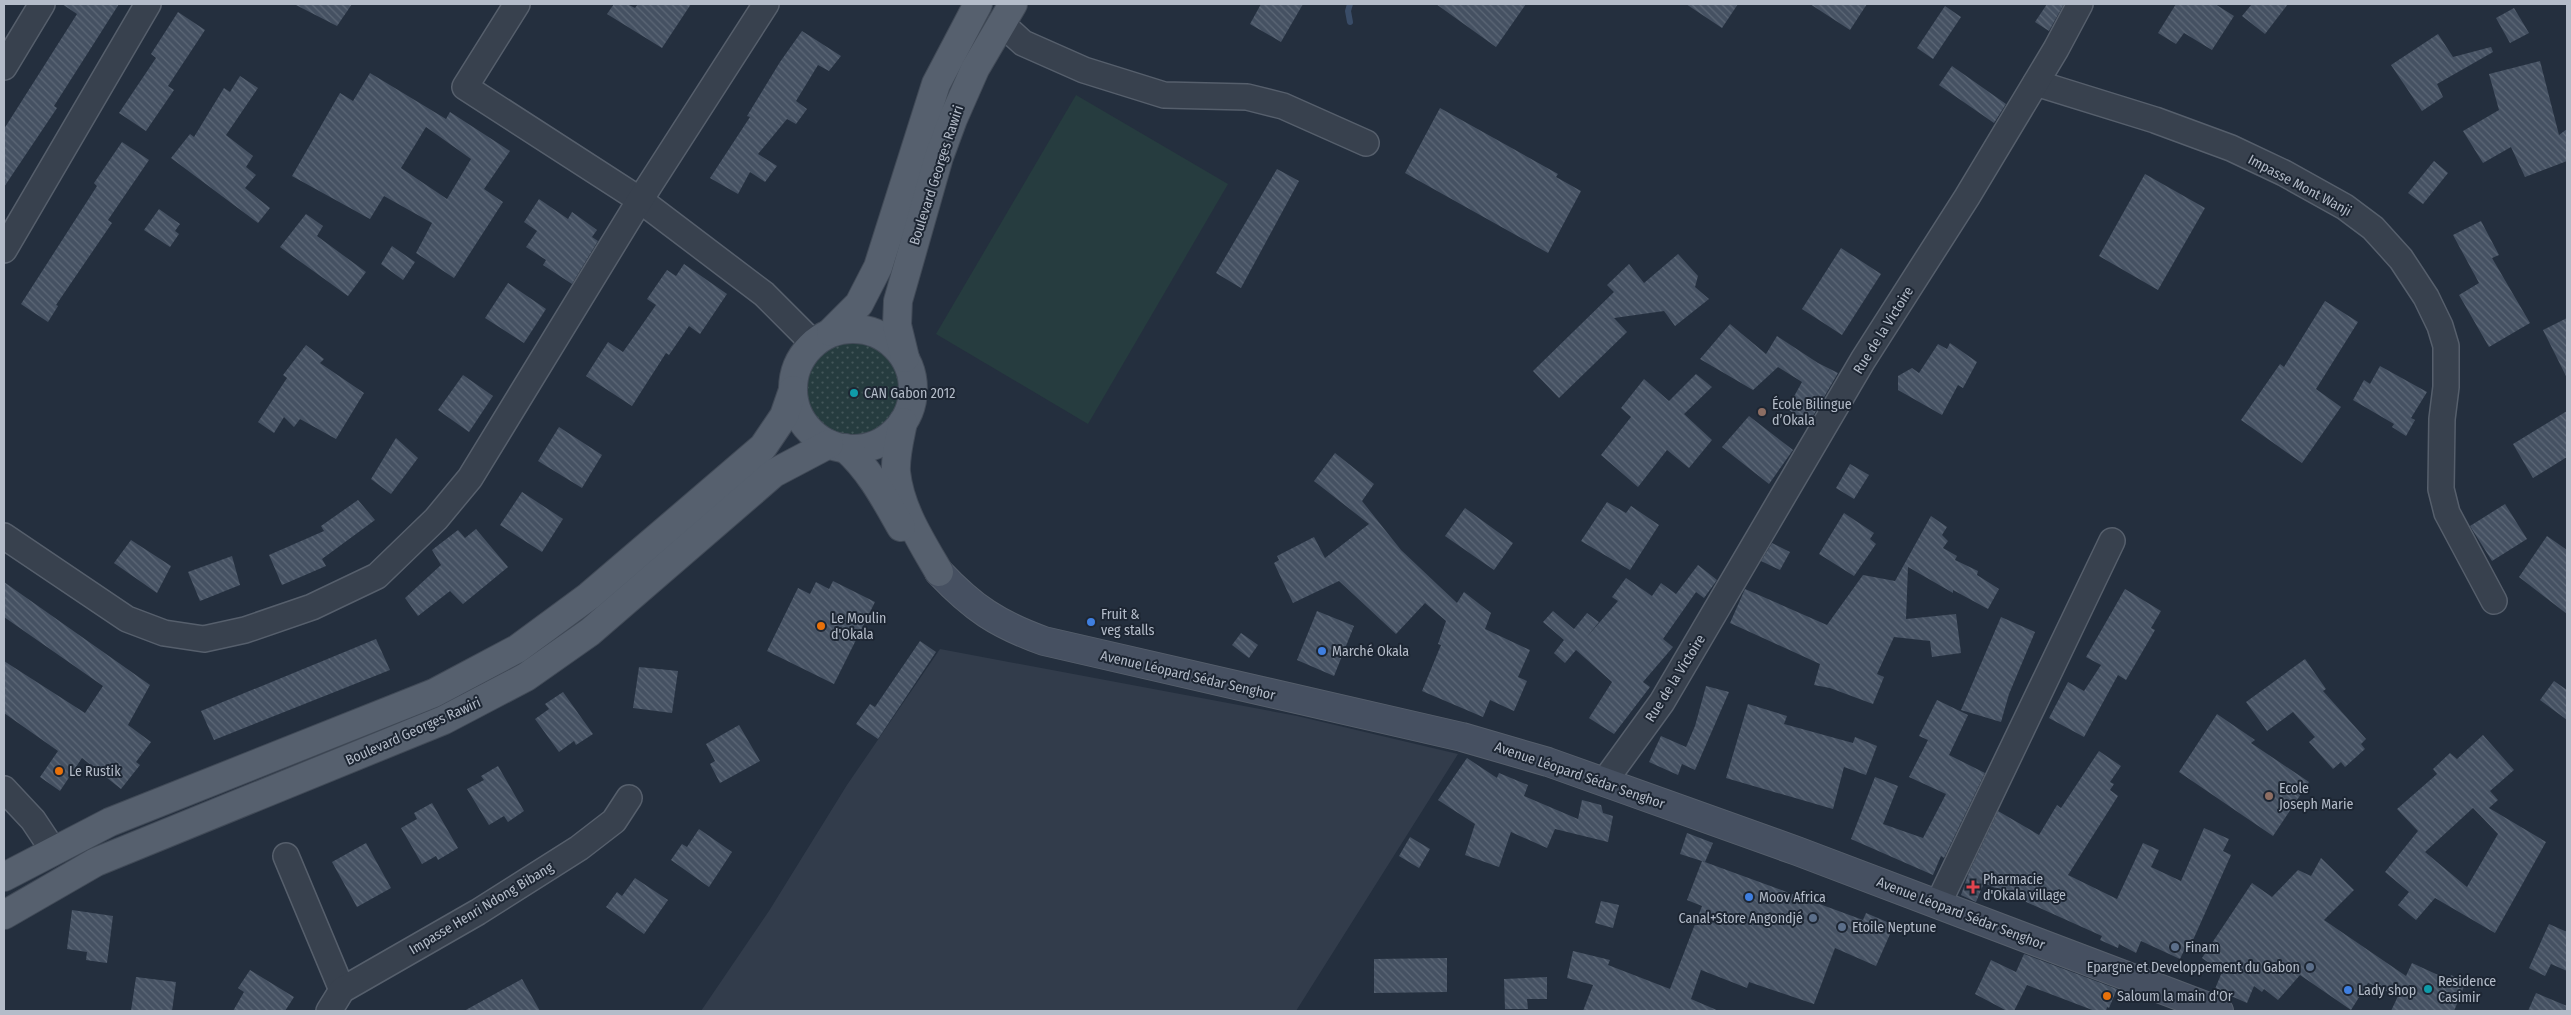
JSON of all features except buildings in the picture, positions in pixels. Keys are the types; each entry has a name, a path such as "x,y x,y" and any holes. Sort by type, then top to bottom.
{"main road":[{"name":"Boulevard Georges Rawiri","path":"822,338 859,304 874,275 936,84 978,4"},
{"name":"Boulevard Georges Rawiri","path":"905,358 897,325 898,301 914,244 953,119 966,87 1007,14"},
{"path":"852,328 873,332 891,342 905,358 911,373 913,390 910,407 903,422 896,471 899,486 915,532 938,572 917,552 859,460 815,434 803,422 796,407 793,390 798,365 822,338 852,328"},
{"name":"Boulevard Georges Rawiri","path":"4,877 110,822 434,693 517,649 589,596 763,447 784,416 793,390"},
{"path":"837,446 862,448 878,443 892,434 903,422"},
{"name":"Boulevard Georges Rawiri","path":"4,915 96,862 435,724 526,677 590,632 774,473 837,446"}],"street":[{"path":"4,67 42,4"},
{"path":"4,250 148,4"},
{"path":"517,4 465,87 640,200 822,338"},
{"path":"4,536 127,619 164,633 204,639 245,630 312,607 377,576 436,519 470,478 640,200 766,4"},
{"name":"Rue de la Victoire","path":"1604,782 1662,702 1863,360 2036,83 2080,4"},
{"path":"1007,14 1023,43 1084,70 1164,95 1247,97 1283,106 1366,143"},
{"name":"Impasse Mont Wanji","path":"2036,83 2155,120 2231,148 2284,173 2346,207 2379,234 2401,259 2440,326 2446,346 2441,489 2451,520 2494,601"},
{"path":"1938,904 2112,541"},
{"name":"Avenue Léopard Sédar Senghor","path":"938,572 972,606 1013,630 1044,641 1462,737 1524,754 1938,904 2219,1011"},
{"path":"4,789 33,820 53,850"},
{"name":"Impasse Henri Ndong Bibang","path":"329,1011 342,990 478,912 579,848 614,821 629,798"},
{"path":"286,856 342,990"}],"shaded area":[{"path":"940,649 1297,716 1458,754 1296,1011 701,1011 769,911 847,785"}],"green space":[{"path":"1076,95 1228,184 1088,424 936,334"},
{"path":"852,341 870,345 886,355 896,371 900,389 896,407 886,423 870,433 852,437 834,433 818,423 808,407 804,389 808,371 818,355 834,345"}],"waterway":[{"path":"1350,4 1348,11 1350,22"}],"place":[{"name":"CAN Gabon 2012","path":"854,393"},
{"name":"École Bilingue d’Okala","path":"1762,412"},
{"name":"Fruit & veg stalls","path":"1091,622"},
{"name":"Le Moulin d'Okala","path":"821,626"},
{"name":"Marché Okala","path":"1322,651"},
{"name":"Le Rustik","path":"59,771"},
{"name":"Ecole Joseph Marie","path":"2269,796"},
{"name":"Pharmacie d'Okala village","path":"1973,887"},
{"name":"Moov Africa","path":"1749,897"},
{"name":"Canal+Store Angondjé","path":"1813,918"},
{"name":"Etoile Neptune","path":"1842,927"},
{"name":"Finam","path":"2175,947"},
{"name":"Epargne et Developpement du Gabon","path":"2310,967"},
{"name":"Residence Casimir","path":"2428,989"},
{"name":"Lady shop","path":"2348,990"},
{"name":"Saloum la main d'Or","path":"2107,996"}]}
